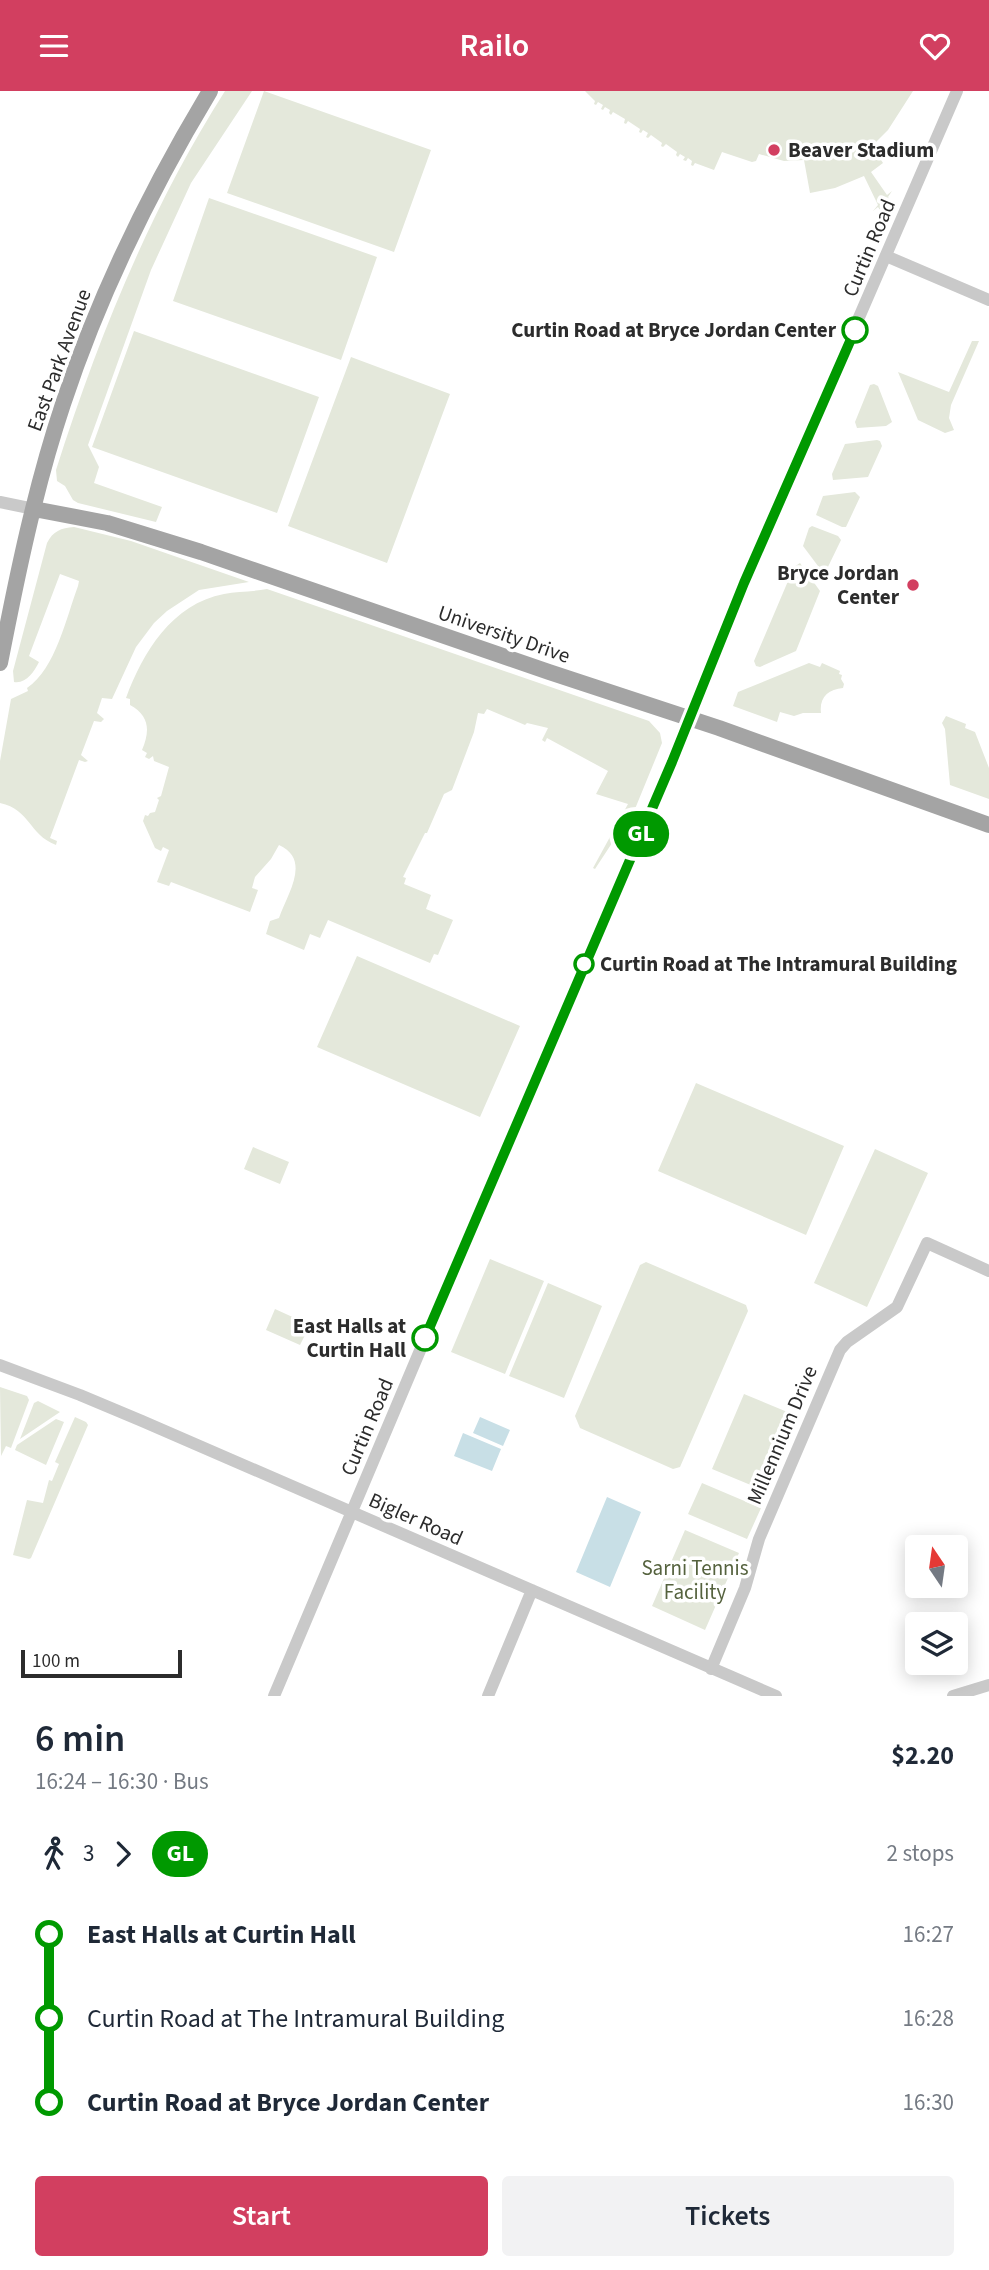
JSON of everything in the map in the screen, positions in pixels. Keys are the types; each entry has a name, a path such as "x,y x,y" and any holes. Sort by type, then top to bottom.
{"main road":[{"name":"East Park Avenue","path":"0,663 56,424 92,326 156,188 210,91"},
{"name":"University Drive","path":"34,509 107,523 201,552 689,718 989,825"}],"street":[{"name":"Curtin Road","path":"274,1696 744,583 957,91"},
{"path":"886,257 989,300"},
{"name":"University Drive","path":"0,502 34,509"},
{"name":"Millennium Drive","path":"710,1669 745,1588 759,1539 840,1350 847,1342 897,1307 927,1243 989,1271"},
{"name":"Bigler Road","path":"0,1366 80,1395 776,1696"},
{"path":"488,1696 532,1590"},
{"path":"953,1696 989,1685"}],"green space":[{"path":"225,91 252,91 191,183 151,270 88,445 99,467 94,483 162,507 156,522 78,503 73,500 65,486 57,481 56,470 72,421 128,275 173,181"},
{"path":"264,91 431,150 394,252 227,193"},
{"name":"Beaver Stadium","path":"585,91 913,91 888,130 872,146 883,163 871,172 887,195 892,191 888,197 890,200 880,210 878,207 873,211 878,205 864,176 835,188 810,193 804,160 784,161 759,154 756,161 752,162 722,152 714,170 695,163 693,166 692,161 688,158 683,160 685,157 680,154 678,157 677,152 666,144 661,146 662,143 651,135 646,137 648,133 643,130 639,132 640,129 628,121 624,123 625,119 613,112 611,115 610,110 605,107 601,109 603,105 598,102 594,104 595,101"},
{"path":"209,198 377,257 341,360 173,301"},
{"path":"134,331 319,397 277,513 92,447"},
{"path":"972,341 979,341 951,405 949,418 954,430 945,433 918,420 898,372 949,392"},
{"path":"351,357 450,394 387,563 288,526"},
{"path":"870,385 878,386 892,422 886,426 857,428 855,422"},
{"path":"877,440 882,446 868,477 833,480 832,474 845,444"},
{"path":"855,492 860,497 846,527 816,515 823,496"},
{"path":"812,526 838,536 841,540 826,571 821,570 803,546"},
{"path":"74,527 131,541 249,582 199,590 167,611 136,647 112,699 102,698 97,713 104,719 101,722 94,721 81,755 88,761 79,760 50,838 57,841 56,845 40,835 18,811 0,803 0,761 11,699 28,691 27,688 46,668 59,641 78,586 79,581 60,574 29,656 39,662 26,679 14,682 13,671 47,543 58,531"},
{"path":"800,563 820,591 796,651 760,667 756,666 754,661 794,567"},
{"path":"267,589 649,721 660,733 662,743 619,842 614,840 595,869 593,868 628,804 596,794 608,771 547,738 545,742 542,740 548,728 527,723 525,725 487,709 484,714 478,713 474,732 452,790 444,794 403,877 406,878 404,884 431,895 426,909 453,920 438,955 434,954 430,963 328,920 320,938 310,934 304,950 266,934 270,921 279,918 296,868 289,851 279,845 255,877 252,888 258,890 250,912 171,882 169,886 157,882 169,850 163,847 161,851 155,848 143,821 145,815 155,812 159,800 157,798 161,796 169,767 154,761 153,756 149,759 145,757 147,753 142,750 147,730 145,719 130,705 130,699 126,698 151,648 175,619 189,608 206,599 229,593"},
{"path":"809,663 820,667 822,663 840,671 839,674 842,675 843,688 826,695 821,703 821,713 794,716 780,712 777,722 733,706 738,692"},
{"path":"946,716 966,724 965,728 975,732 989,768 989,799 950,785 945,729 942,723"},
{"path":"357,956 520,1026 480,1117 317,1047"},
{"path":"696,1083 844,1146 806,1235 658,1171"},
{"path":"253,1147 289,1162 280,1184 244,1169"},
{"path":"875,1149 928,1173 867,1307 814,1283"},
{"path":"490,1259 544,1281 505,1374 451,1352"},
{"path":"646,1262 746,1305 748,1311 680,1467 673,1469 580,1428 575,1416 640,1265"},
{"path":"548,1283 602,1306 564,1398 509,1376"},
{"path":"275,1309 310,1325 300,1345 266,1330"},
{"path":"0,1387 27,1396 29,1400 11,1448 6,1446 1,1456"},
{"path":"744,1394 797,1416 765,1491 712,1469"},
{"path":"38,1401 60,1412 20,1439 34,1403"},
{"path":"75,1417 88,1425 31,1558 13,1555 27,1500 43,1503 49,1480 52,1481 59,1464 55,1462"},
{"path":"56,1419 64,1422 46,1465 15,1450 17,1445"},
{"name":"Sarni Tennis Facility","path":"702,1483 761,1508 747,1539 688,1514"},
{"name":"Sarni Tennis Facility","path":"685,1530 739,1553 705,1630 652,1606"}],"water":[{"path":"480,1417 510,1430 503,1446 473,1433"},
{"path":"463,1433 501,1449 492,1471 454,1456"},
{"path":"607,1497 641,1512 610,1587 576,1572"}],"bus line":[{"name":"GL","path":"425,1338 672,762 744,583 855,330"}],"place":[{"name":"Beaver Stadium","path":"774,150"},
{"name":"Curtin Road at Bryce Jordan Center","path":"855,330"},
{"name":"Bryce Jordan Center","path":"913,585"},
{"name":"Curtin Road at The Intramural Building","path":"584,964"},
{"name":"East Halls at Curtin Hall","path":"425,1338"}]}
